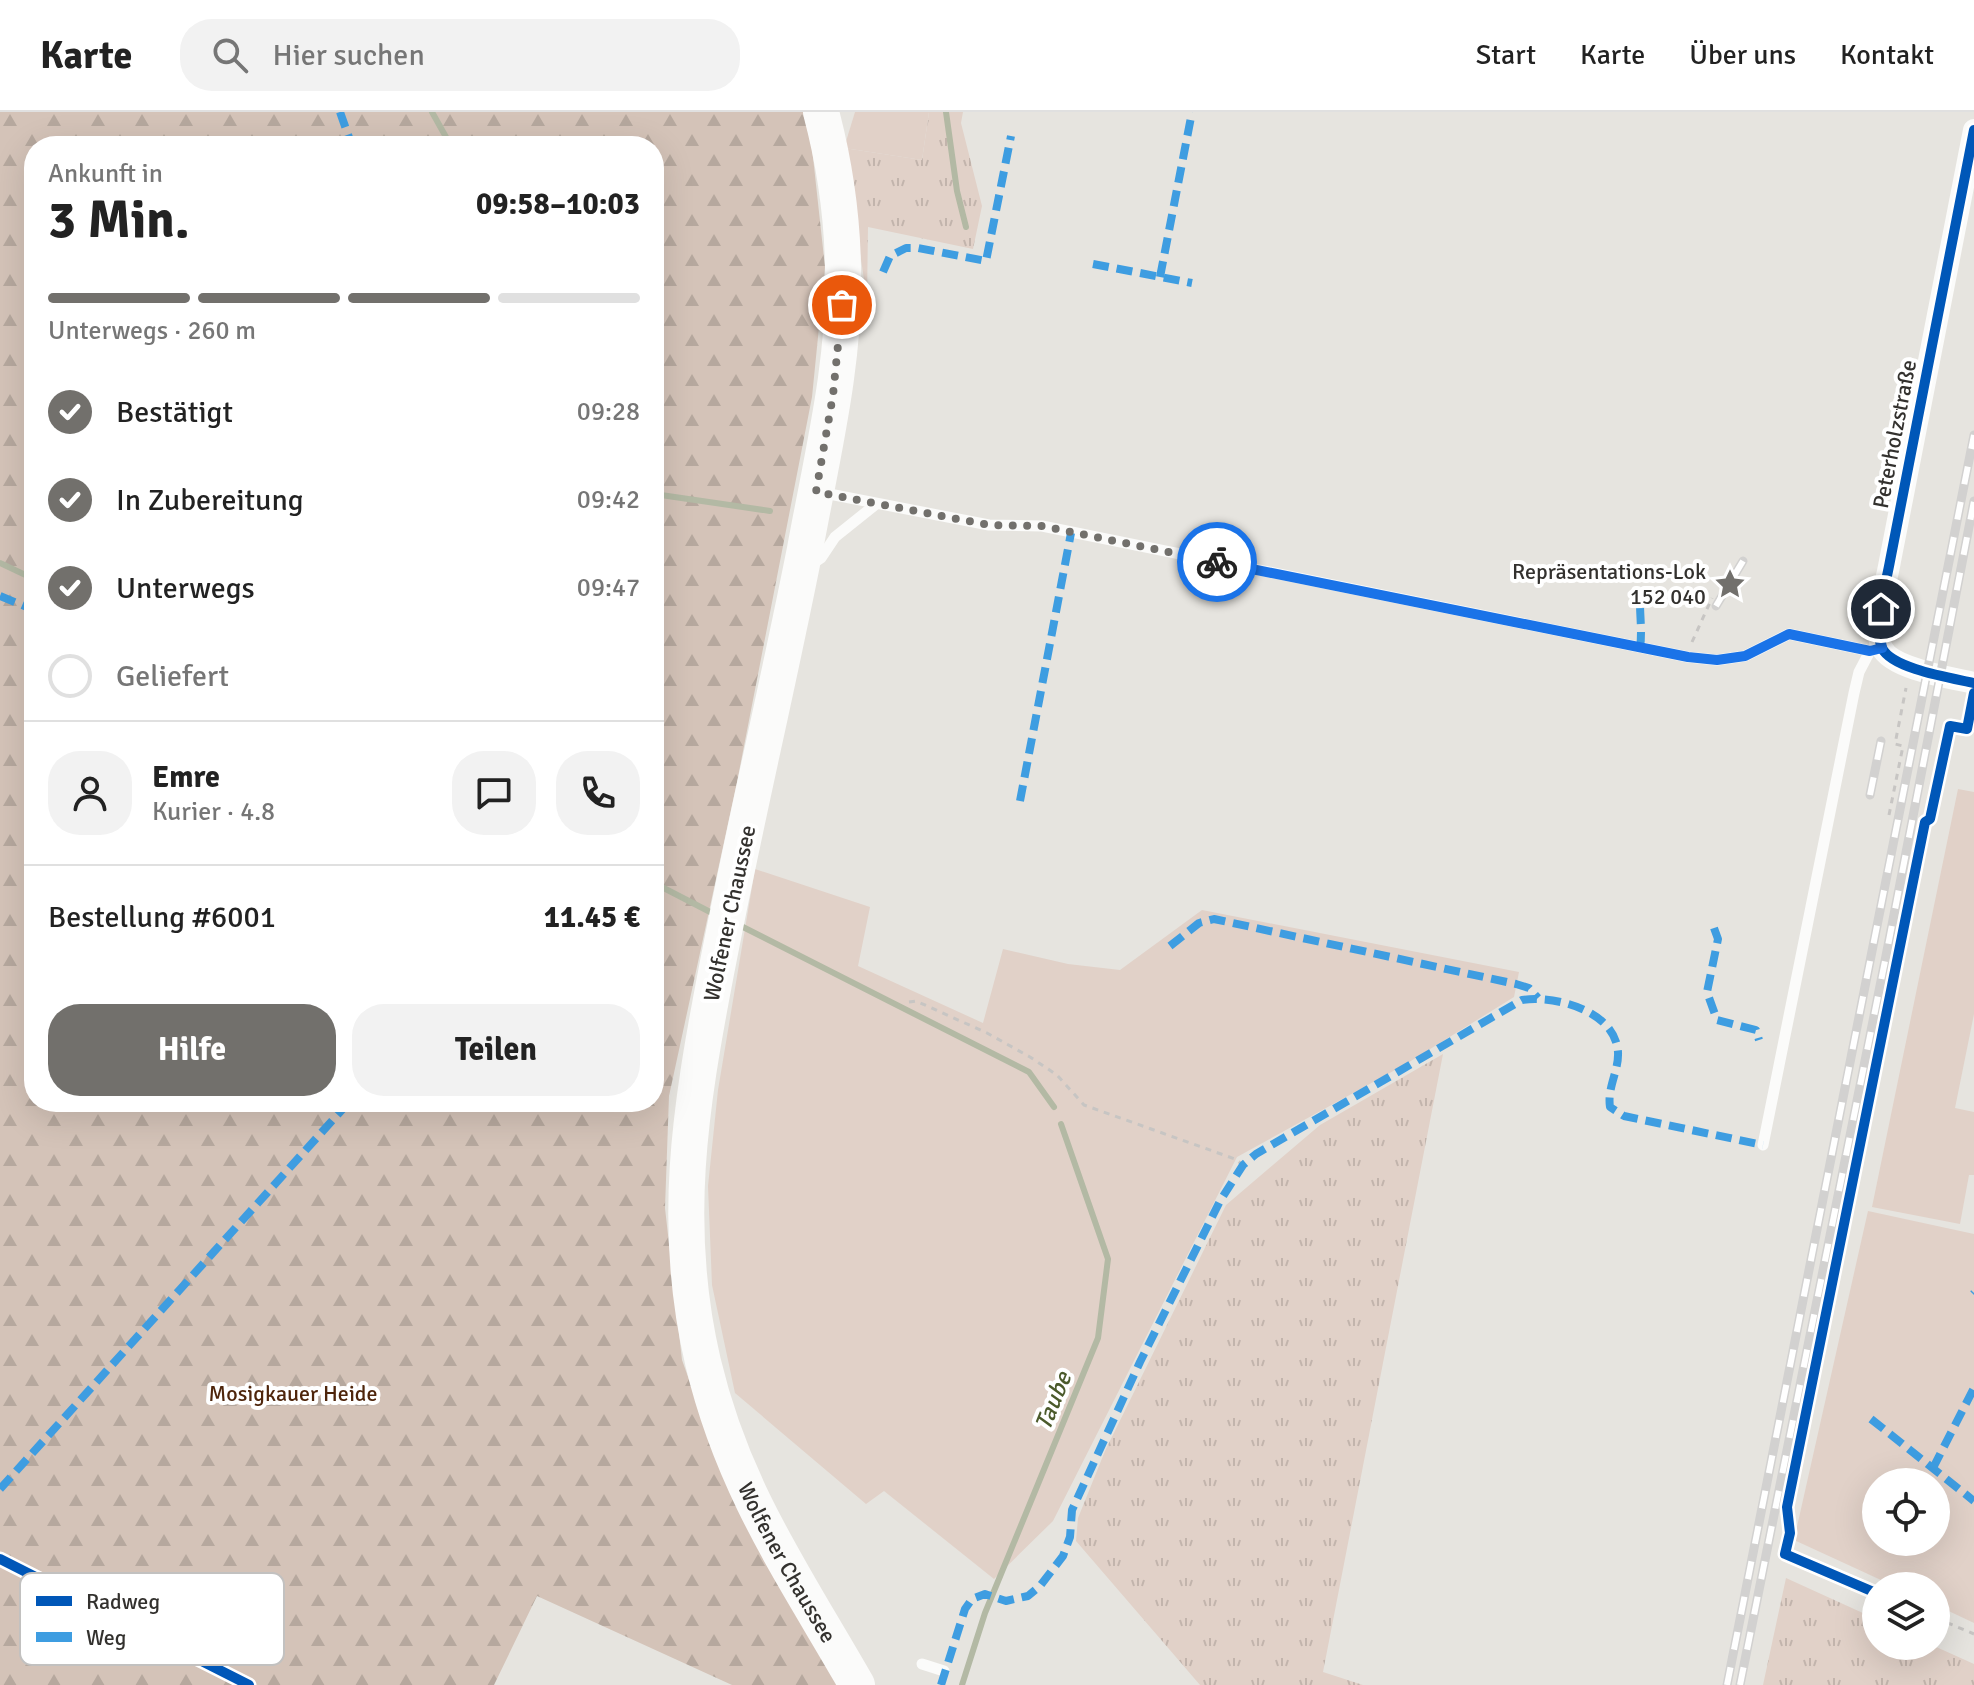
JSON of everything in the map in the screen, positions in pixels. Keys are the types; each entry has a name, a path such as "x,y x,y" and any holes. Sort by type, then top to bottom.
{"main road":[{"name":"Wolfener Chaussee","path":"821,112 837,201 844,267 837,368 800,573 694,1090 687,1158 685,1228 696,1328 718,1417 749,1497 789,1572 857,1685"}],"street":[{"name":"Peterholzstraße","path":"1876,650 1883,597 1974,130"},
{"path":"1876,650 1911,667 1974,683"}],"lane":[{"path":"816,492 989,525 1042,526 1688,657 1717,660 1745,656 1789,634 1876,650 1859,672 1854,693 1763,1145"},
{"path":"800,573 821,558 835,537 875,505"},
{"path":"922,1664 944,1671"}],"path":[{"path":"1688,657 1712,598"},
{"path":"1889,815 1903,746 1895,744 1911,667"},
{"path":"1862,1587 1785,1554 1790,1533 1787,1507 1925,822 1930,819 1950,726 1967,729 1974,693"},
{"path":"909,1002 916,1001 987,1033 1030,1057 1057,1075 1084,1105 1235,1159 1243,1165"},
{"path":"1950,1624 1974,1634"}],"green space":[{"name":"Mosigkauer Heide","path":"0,112 803,112 812,148 825,267 812,397 737,782 669,1096 665,1208 682,1360 724,1478 838,1685 732,1685 537,1596 494,1685 0,1685"},
{"path":"855,112 929,112 922,160 844,148"},
{"path":"929,112 963,112 961,123 982,206 973,249 868,227 867,299 844,148 922,160"},
{"path":"1958,789 1974,792 1974,1014 1955,1108 1974,1112 1974,1175 1969,1175 1960,1224 1872,1207"},
{"path":"755,869 870,907 858,966 983,1023 1003,949 1068,964 1120,970 1202,910 1519,972 1514,997 1406,1064 1237,1157 1053,1521 994,1579 884,1491 866,1504 735,1393 712,1285 708,1186 718,1090"},
{"path":"1443,1054 1323,1672 1363,1685 1200,1685 1076,1541 1078,1518 1105,1451 1226,1205 1320,1125"},
{"path":"1868,1211 1974,1234 1974,1623 1950,1612 1950,1572 1864,1572 1794,1540"},
{"path":"1786,1578 1862,1613 1862,1660 1950,1660 1950,1653 1974,1664 1974,1685 1763,1685"}],"waterway":[{"path":"432,112 445,136"},
{"path":"946,112 957,191 966,227"},
{"path":"664,495 770,511"},
{"name":"Taube","path":"0,563 24,574"},
{"name":"Taube","path":"664,888 714,914"},
{"name":"Taube","path":"739,925 1029,1072 1054,1107"},
{"name":"Taube","path":"962,1685 985,1613 1098,1338 1108,1259 1061,1124"}],"railway":[{"path":"1727,1685 1974,435"},
{"path":"1740,1685 1974,501"},
{"path":"1716,606 1743,561"},
{"path":"1870,795 1881,741"}],"marked path":[{"path":"340,112 348,136"},
{"path":"1160,277 1192,112"},
{"path":"883,272 890,256 906,248 986,261 1011,136"},
{"path":"1093,264 1192,283"},
{"path":"1020,801 1071,533"},
{"path":"1640,648 1641,588"},
{"path":"0,596 24,606"},
{"path":"1170,946 1199,923 1214,919 1516,984 1529,988 1538,998"},
{"path":"1714,928 1718,939 1707,992 1717,1020 1756,1030 1759,1040"},
{"path":"941,1685 965,1609 972,1599 985,1594 1006,1601 1028,1596 1040,1586 1063,1556 1070,1537 1072,1510 1140,1362 1220,1201 1243,1165 1256,1154 1522,1000 1535,999 1581,1008 1606,1025 1618,1052 1610,1107 1624,1116 1763,1145"},
{"path":"0,1489 340,1112"},
{"path":"1933,1468 1974,1388"},
{"path":"1871,1419 1974,1501"}],"cycle path":[{"path":"1974,130 1883,593 1879,629 1882,648 1898,662 1924,672 1974,683"},
{"path":"1862,1587 1785,1554 1790,1533 1787,1507 1925,822 1930,819 1950,726 1967,729 1974,693"},
{"path":"0,1559 28,1573"},
{"path":"209,1665 249,1685"}],"way so far":[{"path":"842,305 833,395 816,492 989,525 1042,526 1217,562"}],"place":[{"name":"Repräsentations-Lok 152 040","path":"1730,584"}],"route":[{"path":"1217,562 1688,657 1717,660 1745,656 1789,634 1870,651 1882,648 1879,630 1881,609"}]}
